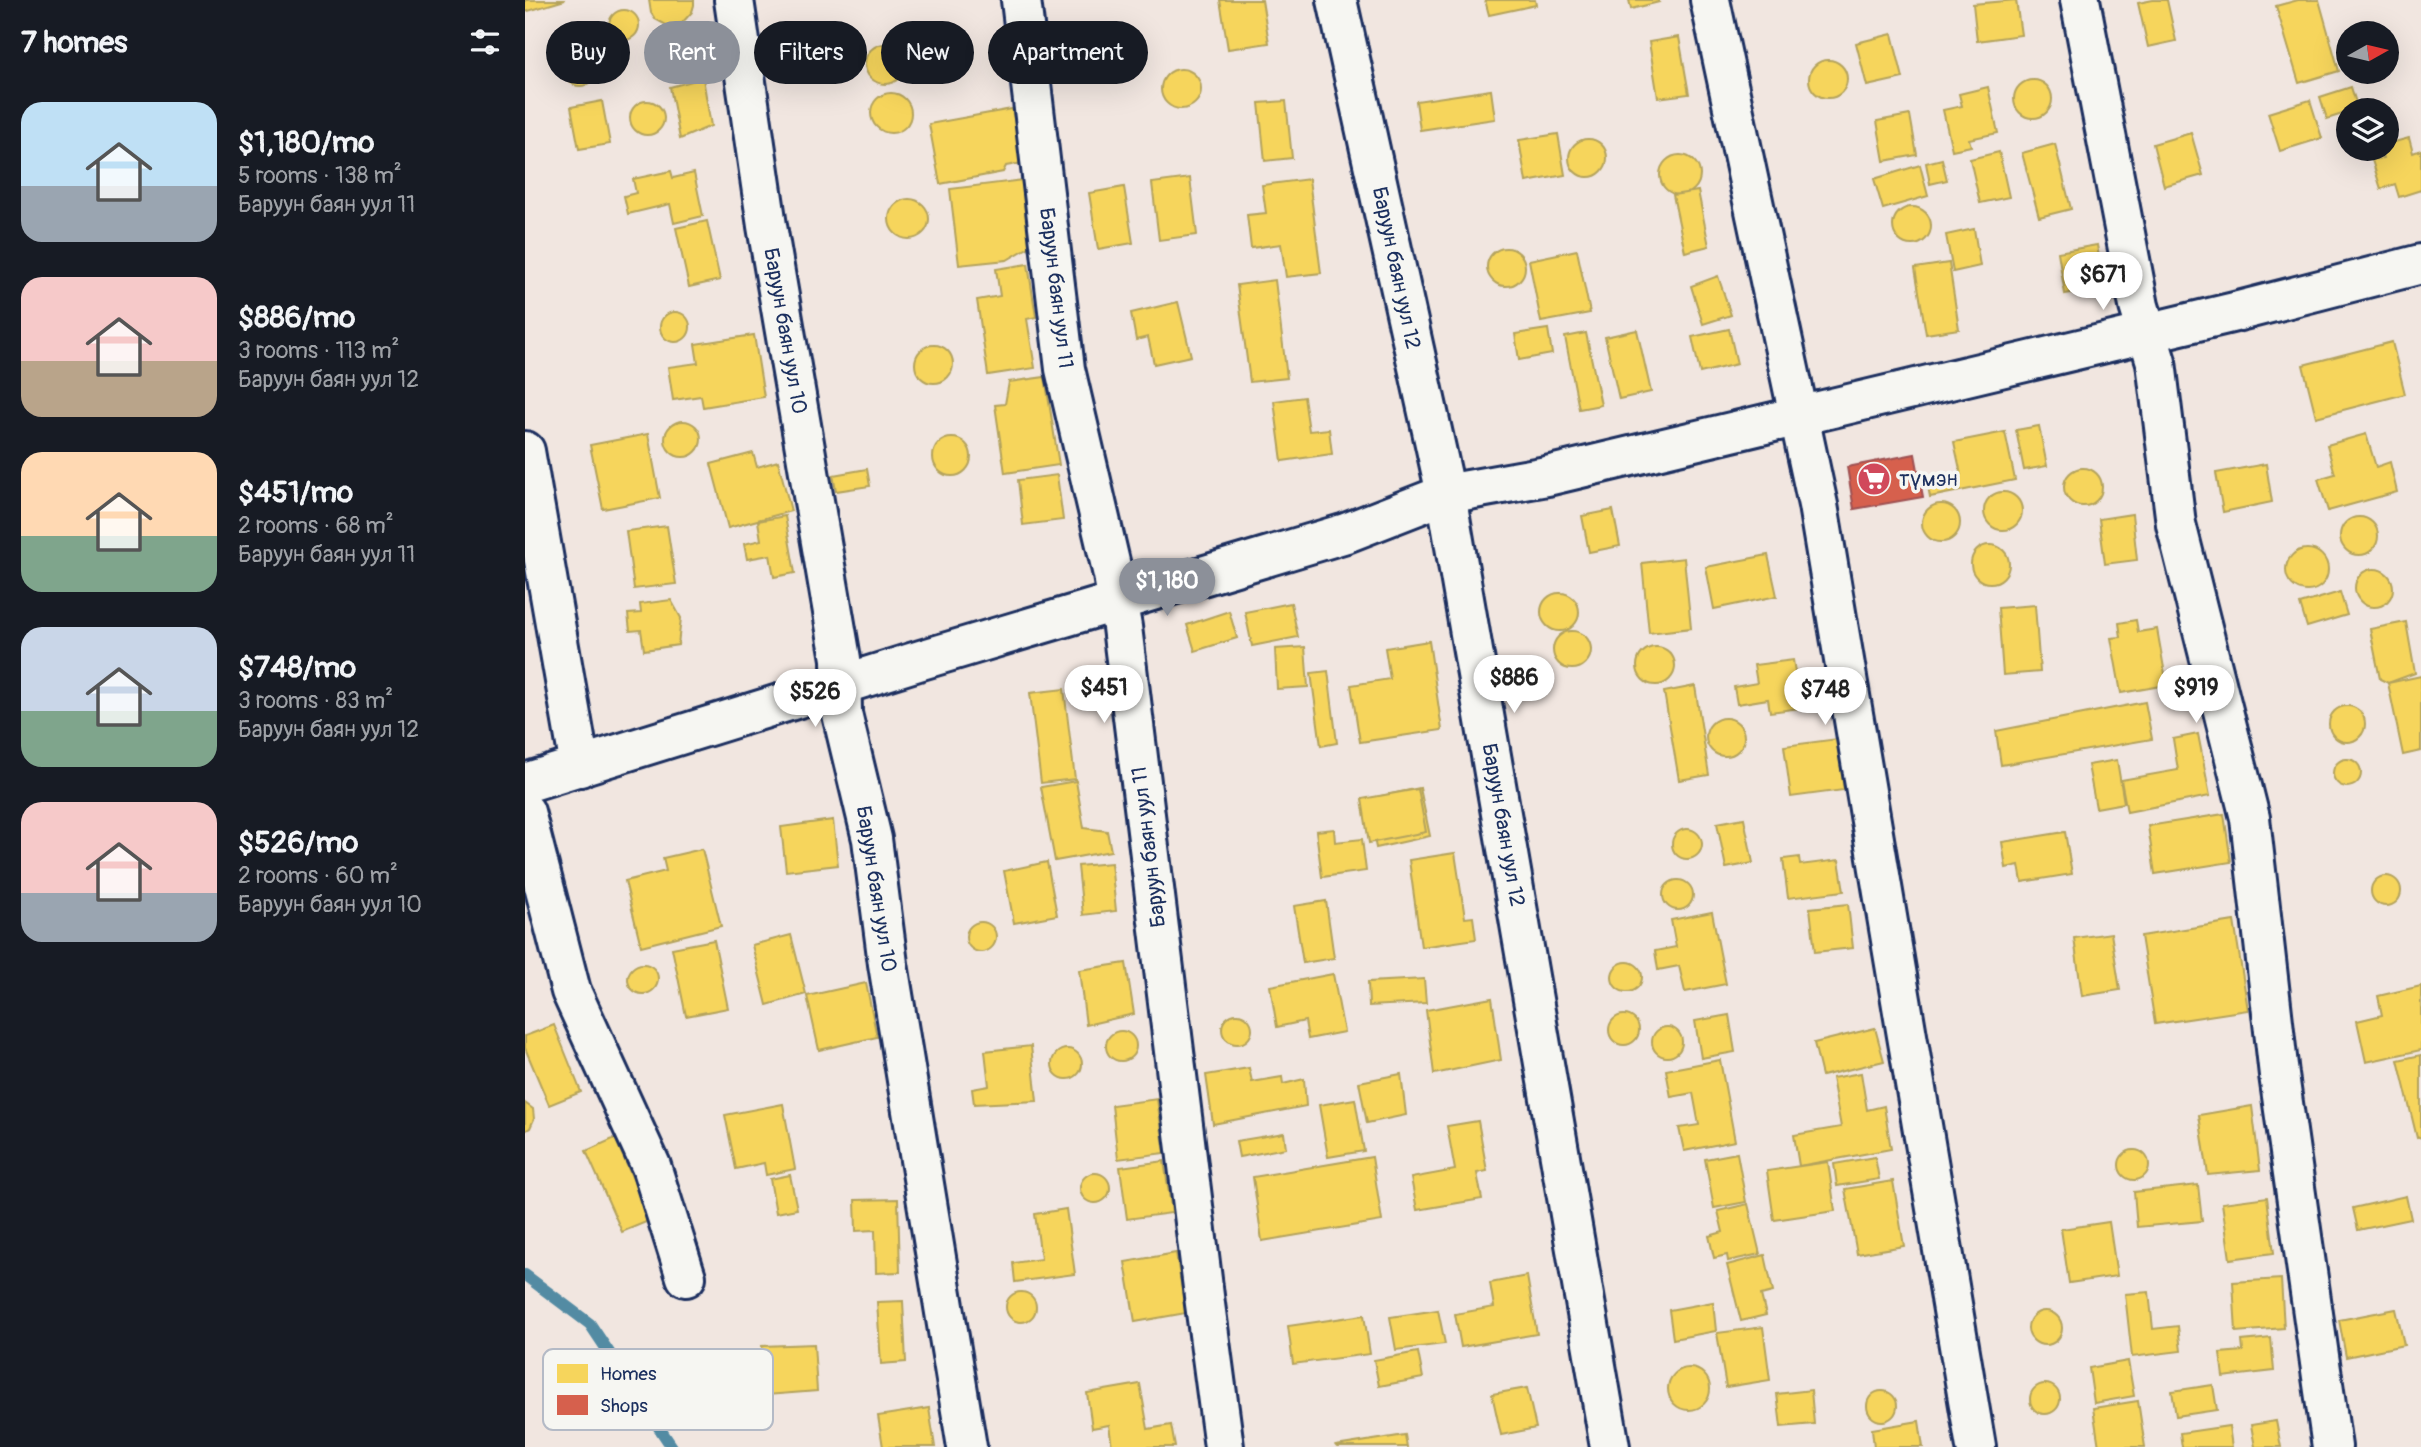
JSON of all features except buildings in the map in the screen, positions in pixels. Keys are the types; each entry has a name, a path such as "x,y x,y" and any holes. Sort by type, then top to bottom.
{"street":[{"name":"Баруун баян уул 10","path":"734,0 767,226 841,659 842,714 872,839 888,964 967,1447"},
{"name":"Баруун баян уул 11","path":"1021,0 1065,369 1118,601 1224,1447"},
{"name":"Баруун баян уул 12","path":"1337,0 1446,494 1609,1447"},
{"path":"1710,0 1818,505 1976,1447"},
{"path":"2080,0 2139,306 2156,362 2176,524 2250,818 2279,1075 2332,1447"},
{"path":"525,783 1346,533 1446,494 1547,476 2421,264"},
{"path":"525,451 580,767"},
{"path":"525,813 571,991 651,1166 686,1277"}],"waterway":[{"path":"525,1275 590,1324 607,1349"},
{"path":"661,1430 672,1447"}],"place":[{"name":"түмэн","path":"1874,479"}]}
